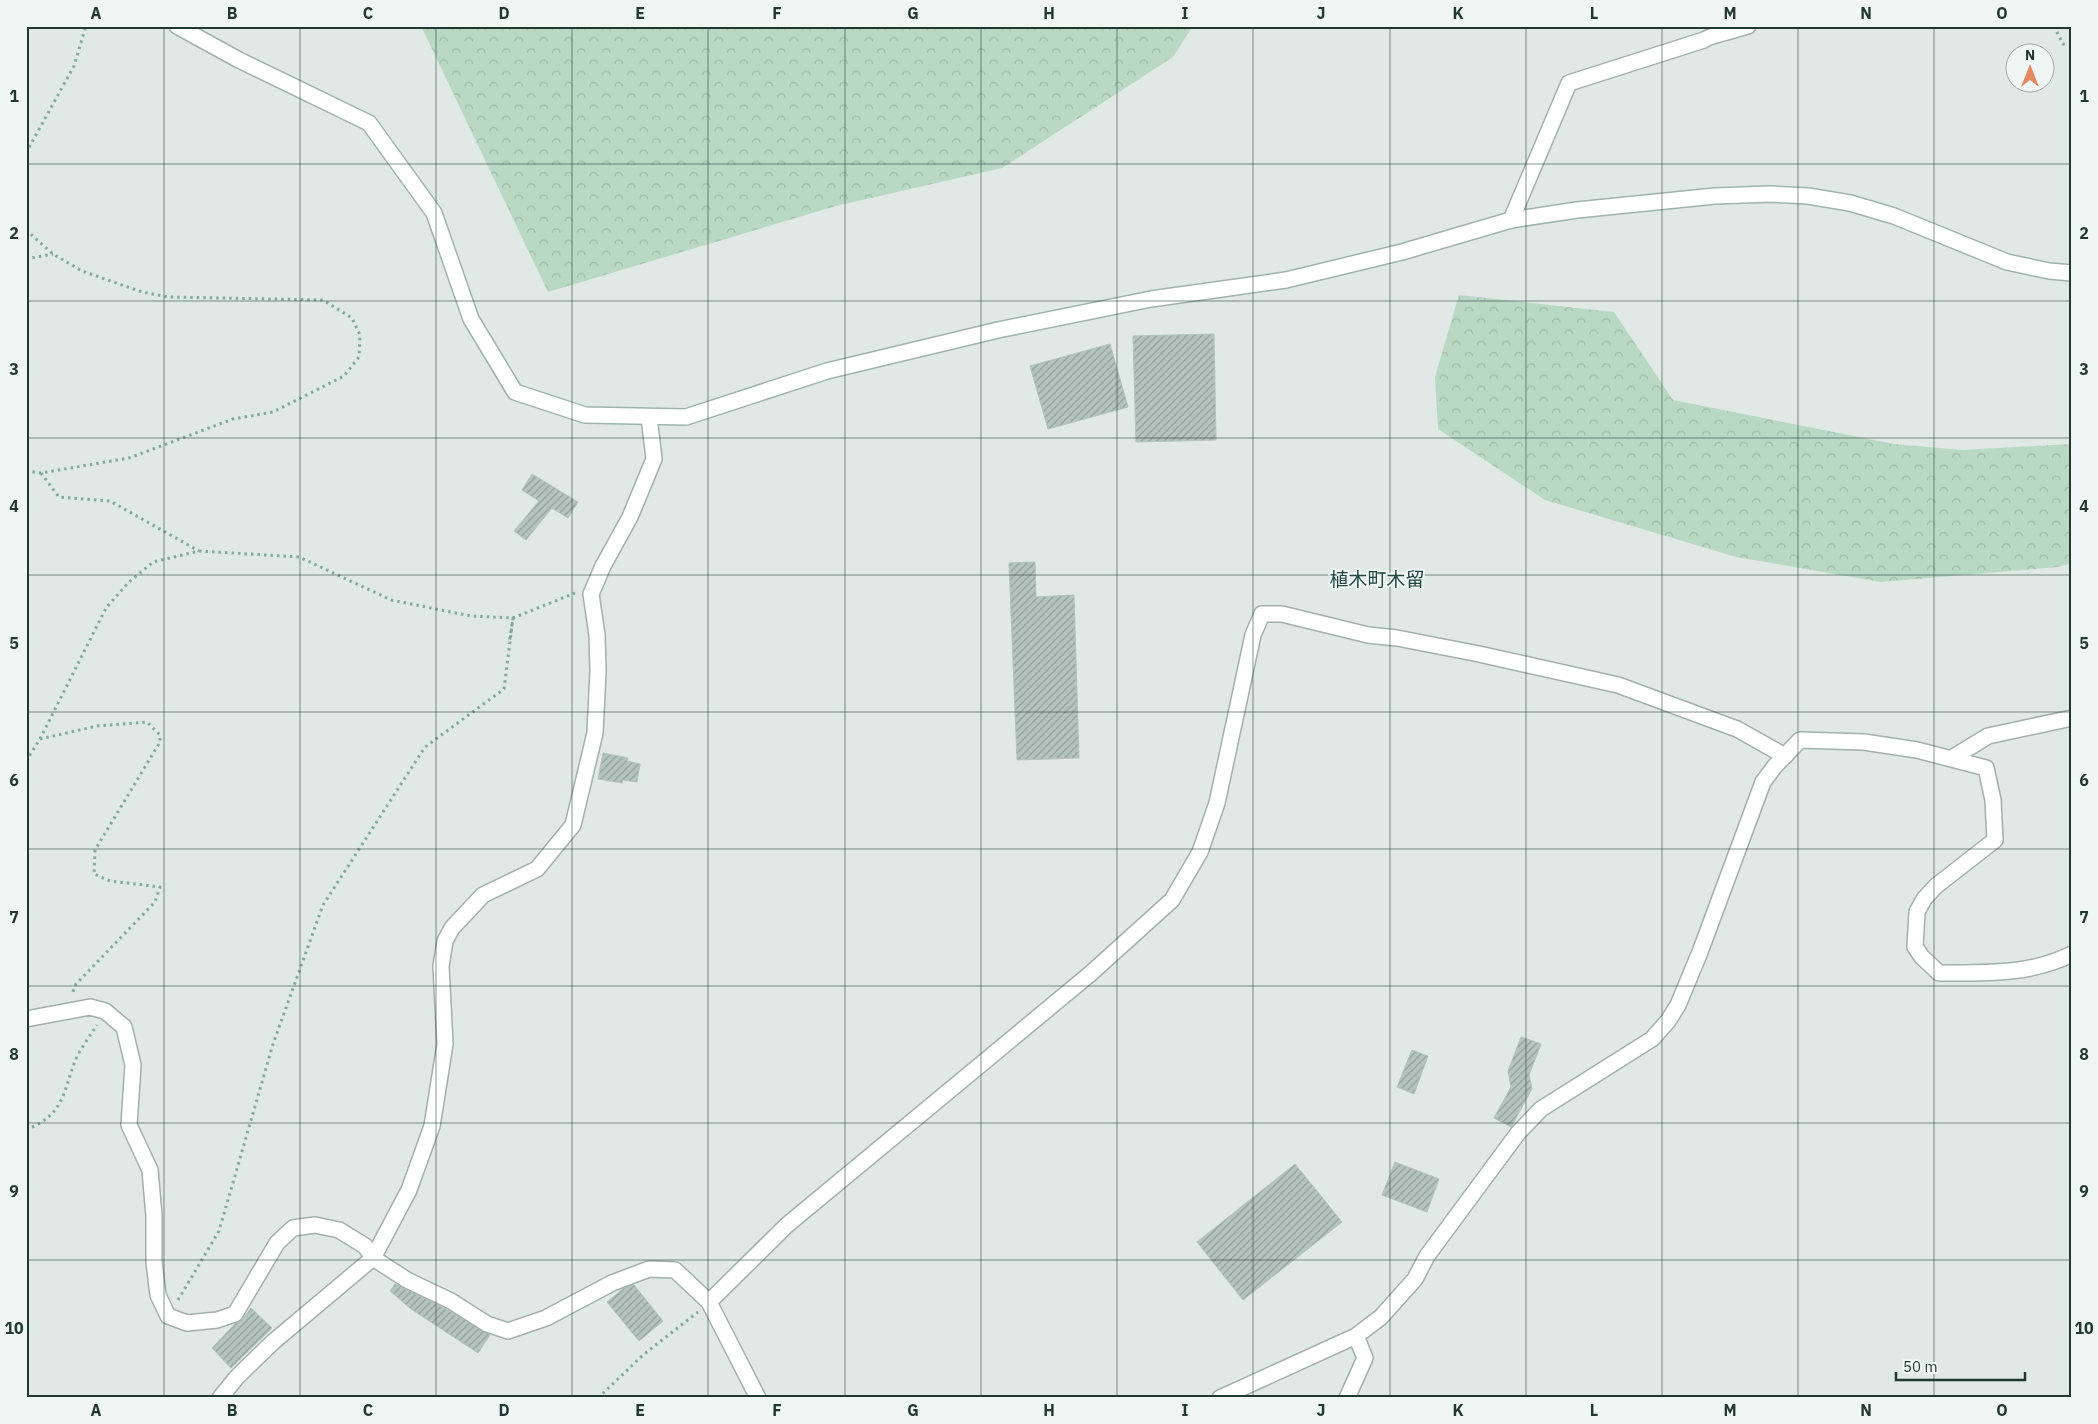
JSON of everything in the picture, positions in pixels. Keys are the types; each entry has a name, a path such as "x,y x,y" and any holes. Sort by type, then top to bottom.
{"street":[{"path":"177,26 239,60 369,123 434,213 471,319 515,392 585,415 686,417 827,371 988,332 1151,299 1286,280 1402,252 1511,220 1577,210 1715,196 1770,194 1808,196 1850,203 1894,216 2007,262 2049,271 2072,273"},
{"path":"1511,220 1570,83 1704,40 1707,37 1728,33 1748,26"},
{"path":"220,1398 273,1342 373,1258 409,1190 432,1126 444,1044 441,966 444,940 452,928 483,895 537,869 573,825 595,733 598,670 597,635 592,594 603,566 630,517 654,459 649,417"},
{"path":"709,1302 787,1225 1090,974 1172,900 1200,852 1217,803 1253,635 1262,614 1282,614 1368,635 1397,638 1618,685 1737,729 1785,756"},
{"path":"1952,758 1988,736 2072,718"},
{"path":"1220,1398 1356,1336 1381,1317 1414,1278 1427,1256 1518,1133 1541,1109 1652,1039 1668,1022 1678,1005 1700,952 1764,782 1800,740 1864,742 1952,758 1986,768 1993,800 1995,840 1936,886 1924,899 1917,912 1915,947 1922,957 1940,973 2004,973 2034,968 2072,954"},
{"path":"26,1018 90,1006 104,1011 124,1027 133,1065 129,1125 150,1170 154,1216 154,1262 158,1295 168,1316 187,1323 217,1320 235,1314 277,1243 293,1228 316,1225 339,1230 365,1246 373,1258 407,1280 451,1301 487,1324 508,1331 546,1318 612,1283 649,1268 675,1270 709,1302 758,1398"},
{"path":"1348,1398 1365,1358 1356,1336"}],"path":[{"path":"26,153 74,66 86,26"},
{"path":"2054,26 2063,44 2072,44"},
{"path":"26,230 53,254 82,271 142,292 168,297 323,300 352,318 360,334 359,357 344,376 273,412 233,419 130,458 41,472 26,471"},
{"path":"26,260 53,254"},
{"path":"41,472 59,497 110,501 200,551"},
{"path":"26,761 40,738 106,608 128,583 154,562 200,551 299,557 392,600 471,616 512,618 574,593 592,594"},
{"path":"509,644 512,618"},
{"path":"168,1316 219,1231 273,1044 323,905 425,747 504,689 512,618"},
{"path":"40,738 97,726 147,722 160,735 160,742 95,850 94,874 110,881 160,887 158,894 155,902 76,984 66,1009"},
{"path":"26,1130 46,1121 66,1093 76,1060 104,1011"},
{"path":"598,1398 643,1356 709,1302"}],"green space":[{"path":"421,26 1193,26 1173,57 1002,168 836,206 548,292"},
{"path":"1459,295 1614,312 1673,400 1894,444 1963,450 2072,444 2072,563 2058,567 1881,582 1736,557 1545,500 1438,429 1435,377"}],"building":[{"path":"1214,334 1216,440 1136,442 1133,336"},
{"path":"1110,344 1128,407 1048,429 1030,366"},
{"path":"532,474 578,502 568,518 552,508 526,540 514,531 539,501 522,490"},
{"path":"1035,562 1036,597 1074,595 1079,758 1017,760 1009,563"},
{"path":"603,753 628,758 627,761 640,764 637,782 623,780 622,783 598,779"},
{"path":"1521,1037 1541,1044 1529,1075 1532,1089 1511,1127 1494,1118 1511,1087 1508,1071"},
{"path":"1412,1050 1428,1056 1414,1094 1397,1087"},
{"path":"1395,1162 1439,1179 1427,1212 1382,1195"},
{"path":"1295,1164 1342,1222 1243,1300 1197,1242"},
{"path":"395,1284 446,1309 490,1335 478,1353 411,1309 390,1291"},
{"path":"634,1285 663,1321 639,1341 607,1302 624,1288"},
{"path":"251,1308 272,1328 231,1368 212,1348 235,1324 243,1319"}],"district":[{"name":"植木町木留","path":"1377,579"}]}
